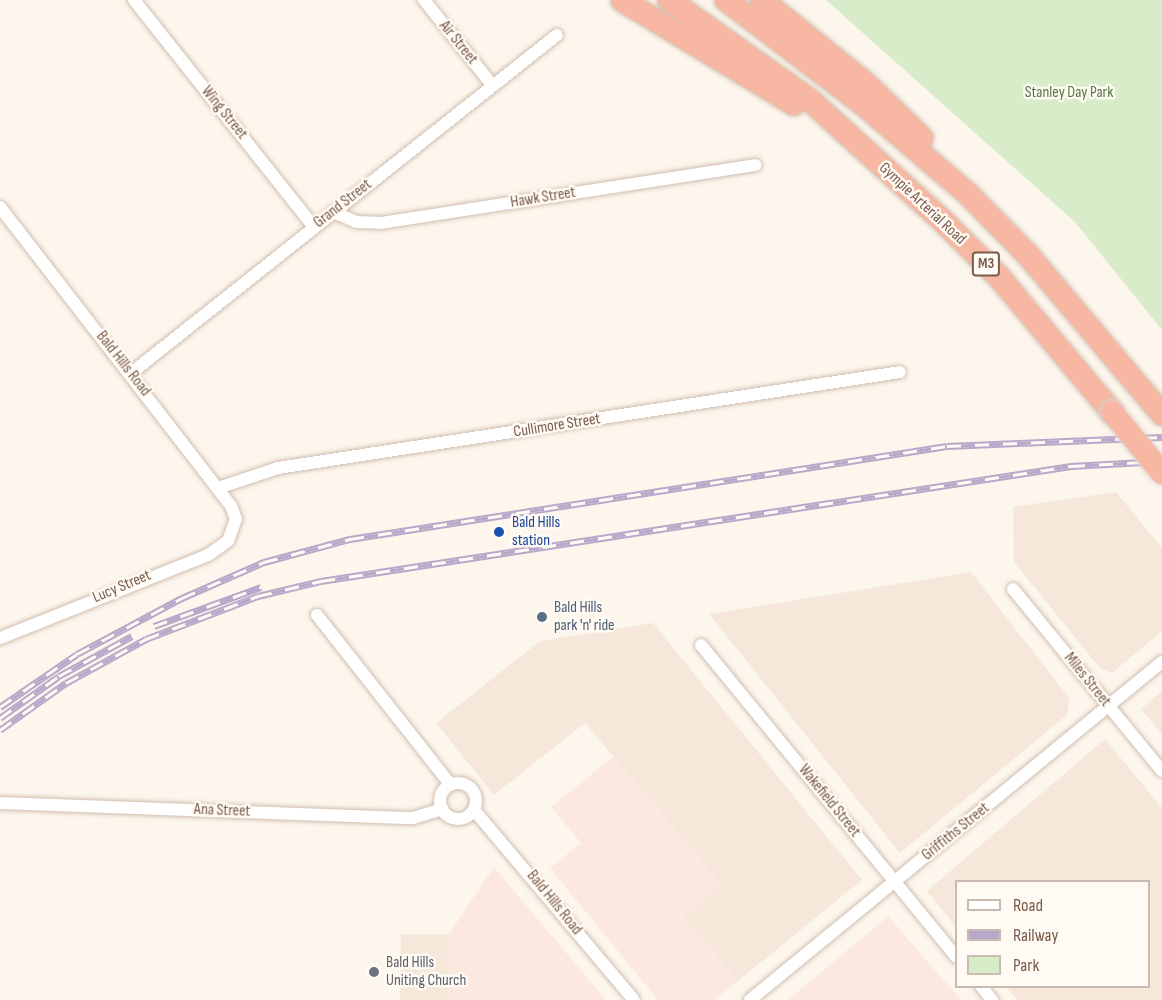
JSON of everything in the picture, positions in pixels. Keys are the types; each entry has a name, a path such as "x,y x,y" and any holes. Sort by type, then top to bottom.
{"highway":[{"path":"621,0 755,78 828,131 843,132"},
{"name":"Gympie Arterial Road","path":"669,0 772,70 843,132 999,277 1162,473"},
{"name":"Gympie Arterial Road","path":"726,0 863,104 969,195 1158,409"},
{"path":"762,0 873,91 958,175 969,195"}],"street":[{"name":"Wing Street","path":"134,0 314,226"},
{"name":"Air Street","path":"424,0 492,86"},
{"name":"Grand Street","path":"130,374 557,35"},
{"name":"Hawk Street","path":"333,212 356,222 381,223 756,165"},
{"name":"Bald Hills Road","path":"0,207 218,488 231,506 235,526"},
{"name":"Cullimore Street","path":"218,488 251,473 289,466 900,372"},
{"name":"Lucy Street","path":"0,638 208,555 228,541 235,526"},
{"name":"Miles Street","path":"1013,589 1162,771"},
{"path":"317,615 451,785 471,789 474,810 455,818 443,809 441,798 451,785"},
{"name":"Wakefield Street","path":"701,645 955,955"},
{"name":"Griffiths Street","path":"750,1000 1162,662"},
{"name":"Ana Street","path":"0,803 413,818 443,809"},
{"name":"Bald Hills Road","path":"474,810 632,999"},
{"path":"982,988 992,1000"}],"shaded area":[{"path":"1116,492 1162,548 1162,631 1112,673 1099,667 1014,562 1013,507"},
{"path":"971,572 1070,699 1067,715 900,853 709,614"},
{"path":"653,623 862,880 738,981 683,917 721,884 585,723 494,795 436,723 540,641"},
{"path":"1162,691 1162,735 1141,709"},
{"path":"1105,739 1162,808 1162,1000 1017,1000 1007,988 1150,988 1150,880 955,880 955,926 927,891"},
{"path":"614,756 722,885 683,917 738,981 715,1000 658,1000 550,868 581,843 551,807"},
{"path":"494,867 606,1000 448,1000 449,934"},
{"path":"888,916 961,1000 788,1000"},
{"path":"401,934 449,934 448,1000 400,1000"}],"green space":[{"name":"Stanley Day Park","path":"826,0 1162,0 1162,330 1075,222"}],"railway":[{"path":"0,707 77,654 182,598 264,562 350,539 947,446 1162,437"},
{"path":"0,730 66,683 146,639 258,596 321,581 1071,466 1162,461"},
{"path":"154,626 261,587"},
{"path":"0,718 59,676 132,636"}],"place":[{"name":"Bald Hills station","path":"499,532"},
{"name":"Bald Hills park 'n' ride","path":"542,617"},
{"name":"Bald Hills Uniting Church","path":"374,972"}]}
